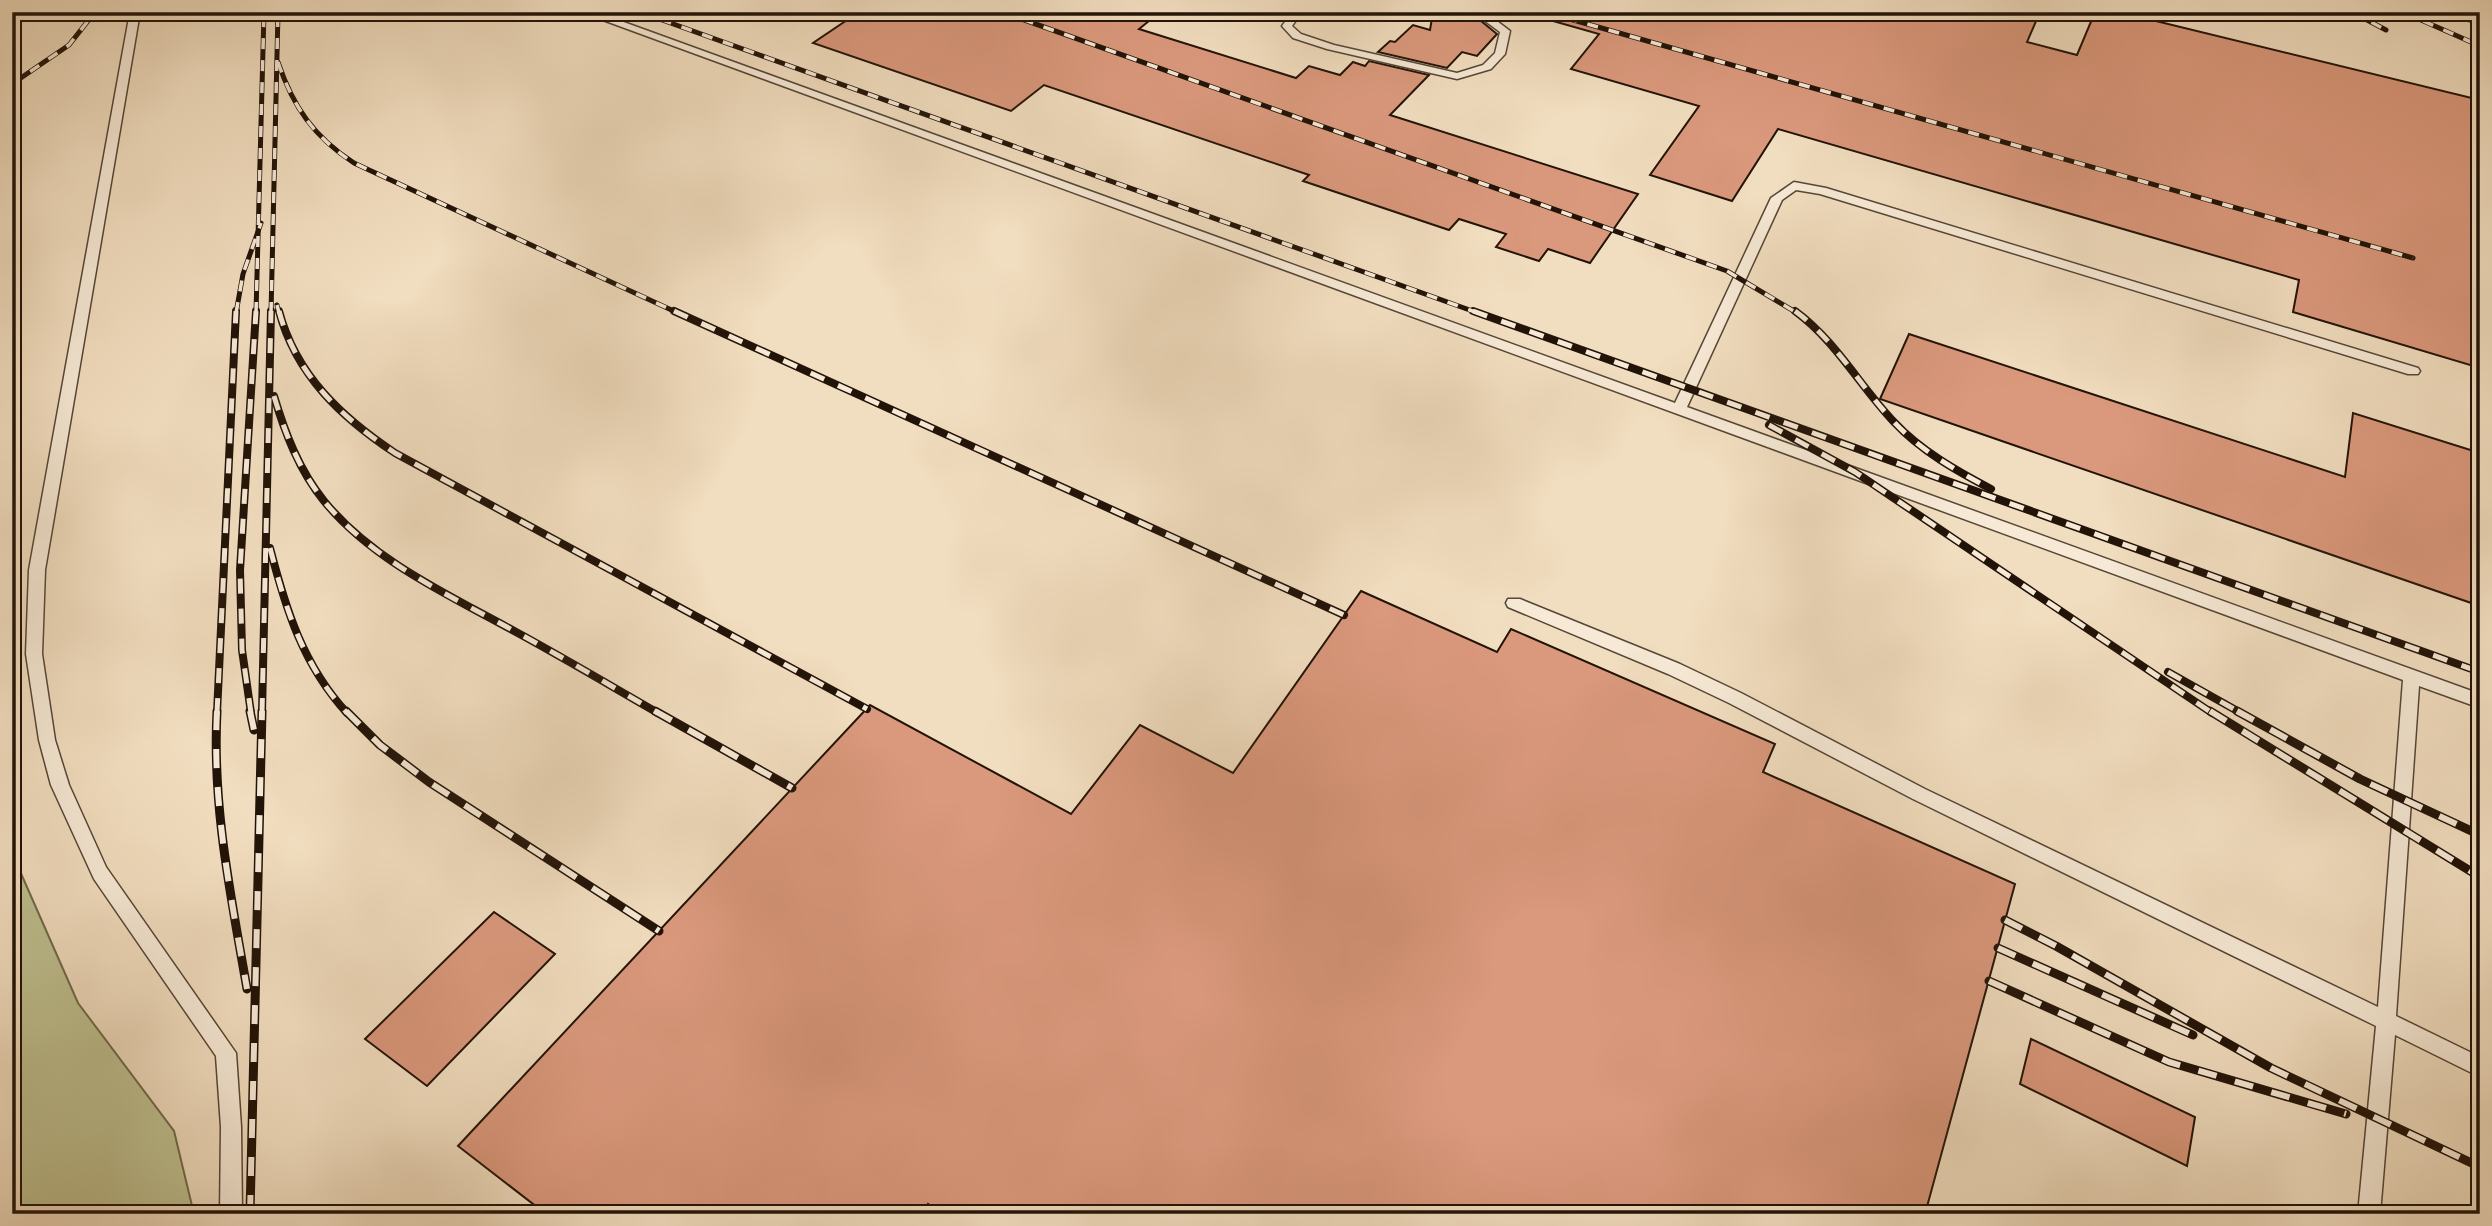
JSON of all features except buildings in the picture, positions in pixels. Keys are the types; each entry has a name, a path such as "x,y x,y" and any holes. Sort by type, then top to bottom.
{"lane":[{"path":"135,12 37,570 34,654 47,740 60,785 78,829 100,873 128,917 226,1053 231,1127 230,1214"},
{"path":"586,12 2480,701"},
{"path":"1297,12 1287,26 1297,36 1331,47 1457,76 1487,66 1500,54 1505,31 1478,12"},
{"path":"2468,12 2480,15"},
{"path":"1679,410 1777,198 1794,186 1835,195 2413,371"},
{"path":"1514,603 1674,669 1735,698 1919,794 2480,1067"},
{"path":"2369,1214 2405,802 2411,676"}],"green space":[{"path":"12,853 78,1003 174,1131 194,1214 12,1214"}],"railway":[{"path":"12,84 69,45 95,12"},
{"path":"258,231 264,12"},
{"path":"271,313 278,12"},
{"path":"640,12 1478,313"},
{"path":"1002,12 1727,271 1797,313"},
{"path":"1545,12 2413,258"},
{"path":"2352,12 2386,30"},
{"path":"2403,12 2480,46"},
{"path":"2444,12 2480,23"},
{"path":"278,62 291,93 307,120 327,143 354,163 678,313"},
{"path":"258,231 261,223"},
{"path":"236,313 243,274 258,231"},
{"path":"256,313 258,231"},
{"path":"277,305 279,313"},
{"path":"217,713 236,311"},
{"path":"251,713 242,650 240,570 256,311"},
{"path":"262,713 271,311"},
{"path":"279,311 297,355 323,393 356,425 395,453 867,709"},
{"path":"674,311 1344,615"},
{"path":"1473,311 2480,672"},
{"path":"1795,311 1823,336 1881,408 1916,442 1940,460 1991,489"},
{"path":"274,396 288,437 307,477 324,501 365,542 413,575 658,713"},
{"path":"1769,425 1855,472 2212,713"},
{"path":"270,548 298,636 319,676 347,713"},
{"path":"2168,672 2241,713"},
{"path":"217,711 220,817 247,989"},
{"path":"250,711 254,730"},
{"path":"250,1214 262,711"},
{"path":"346,711 380,745 429,782 659,931"},
{"path":"655,711 792,788"},
{"path":"2210,711 2480,877"},
{"path":"2237,711 2360,779 2480,835"},
{"path":"2005,920 2271,1068 2480,1167"},
{"path":"1998,948 2193,1035"},
{"path":"1989,981 2169,1062 2346,1114"}]}
